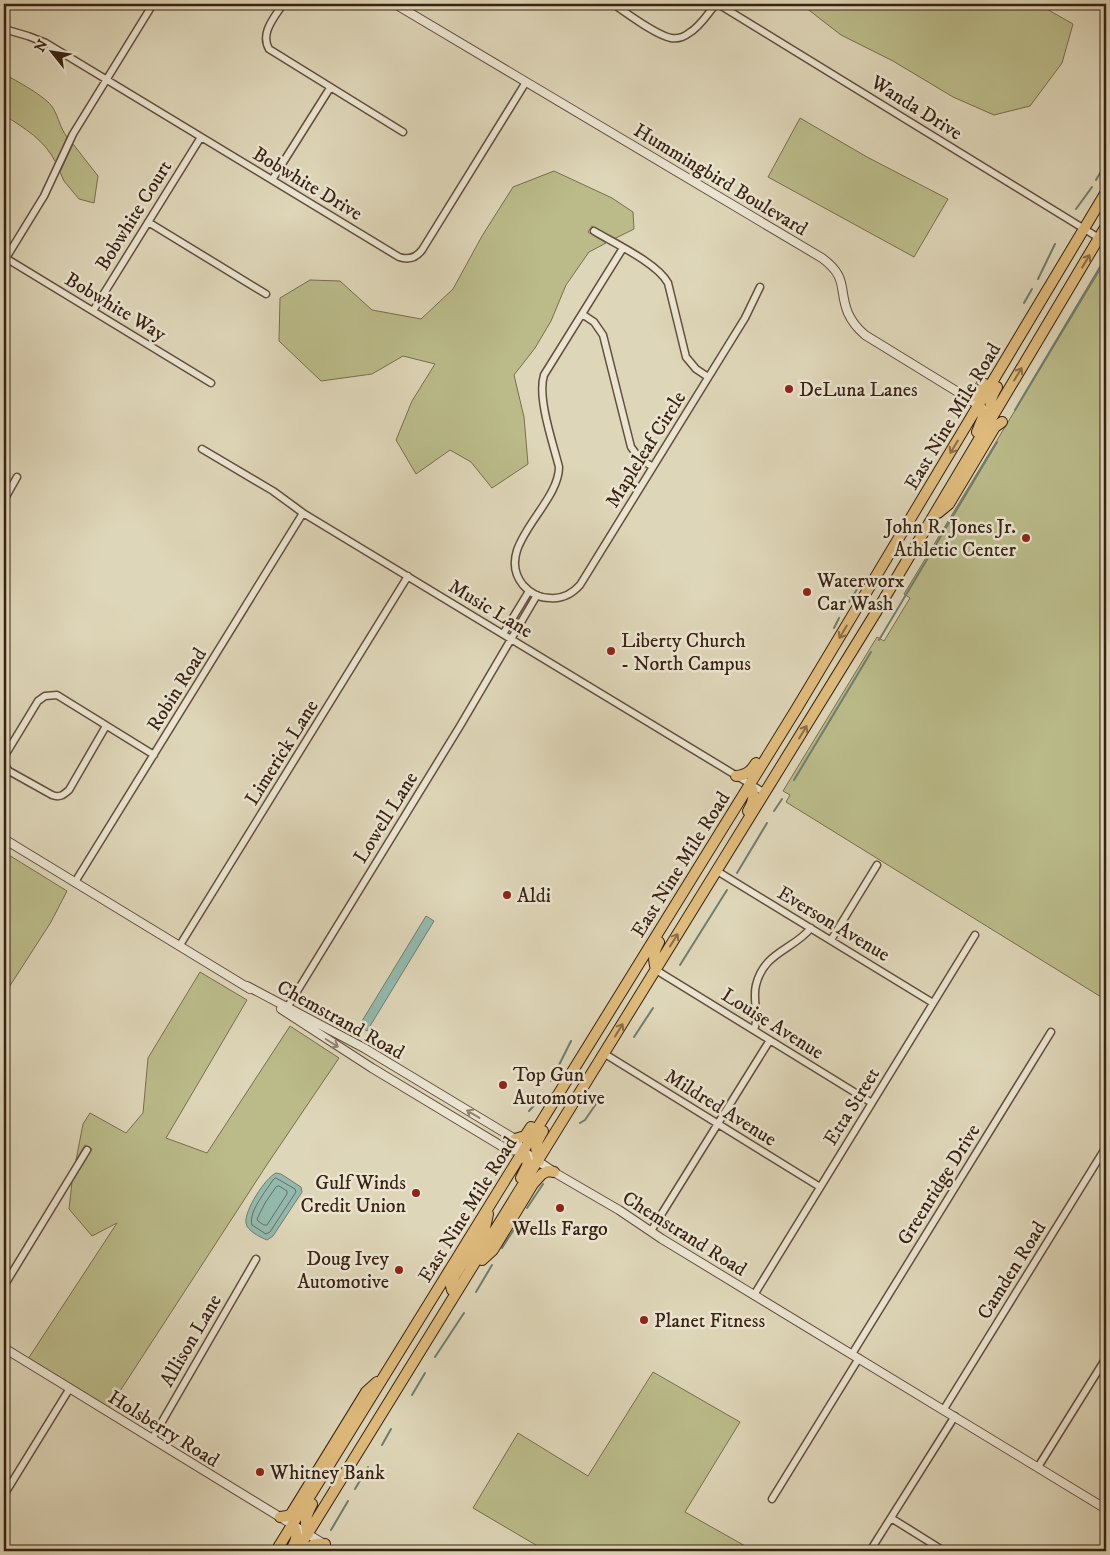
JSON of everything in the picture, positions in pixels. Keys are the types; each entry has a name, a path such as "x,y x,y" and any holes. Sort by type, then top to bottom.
{"main road":[{"path":"968,398 978,394 983,387 1082,227 1093,205 1106,190"},
{"name":"East Nine Mile Road","path":"298,1551 932,519 998,419 1106,226"},
{"name":"East Nine Mile Road","path":"276,1551 797,708 1055,278 1082,227"},
{"path":"998,419 990,410 990,401 1052,295 1055,278"},
{"path":"893,584 897,567 982,422 982,411 979,406"},
{"path":"828,691 848,648 869,613 869,607 862,600"},
{"path":"736,776 744,775 751,771 777,729 797,708"},
{"path":"717,871 718,858 752,803 754,793 750,784"},
{"path":"670,898 675,894 722,819 734,809"},
{"path":"656,970 653,958 654,952 663,935 669,915"},
{"path":"515,1139 525,1136 530,1129 647,941 661,928"},
{"path":"539,1160 535,1151 540,1136 605,1032 613,1006"},
{"path":"363,1445 369,1424 521,1178 528,1164 523,1151"},
{"path":"472,1269 492,1250 535,1181 548,1171 554,1172"},
{"path":"452,1290 451,1286 454,1277 485,1228 490,1205"},
{"path":"411,1356 410,1348 434,1304 434,1295"},
{"path":"280,1517 291,1514 366,1392 390,1368"},
{"path":"308,1534 305,1524 308,1510 385,1388 390,1368"},
{"path":"290,1551 296,1539 296,1531 293,1525"},
{"path":"306,1551 310,1546 318,1543 326,1544"}],"street":[{"path":"5,258 44,196 73,134 153,4"},
{"path":"283,4 267,29 265,36 267,45 272,53 403,132"},
{"name":"Hummingbird Boulevard","path":"395,4 822,258 835,270 840,278 848,313 858,329 998,419"},
{"path":"613,4 661,34 677,38 693,31 717,4"},
{"name":"Wanda Drive","path":"717,4 1100,238"},
{"name":"Bobwhite Drive","path":"4,29 46,43 399,258 408,259 413,258 422,250 526,82"},
{"path":"272,180 330,88"},
{"name":"Bobwhite Court","path":"93,311 200,137"},
{"path":"148,222 266,294"},
{"path":"594,231 654,267 664,277 668,283 686,357 696,369 708,377"},
{"path":"503,634 529,591 520,582 517,574 514,560 515,553 554,488 559,475 559,467 542,391 544,375 623,248"},
{"name":"Bobwhite Way","path":"5,258 211,383"},
{"name":"Mapleleaf Circle","path":"529,591 552,599 568,595 580,585 745,318 760,287"},
{"path":"582,314 594,322 603,335 631,447 640,460 653,467"},
{"name":"Music Lane","path":"202,448 266,486 303,513 765,793"},
{"path":"4,500 17,477"},
{"name":"Robin Road","path":"75,882 303,513"},
{"name":"Limerick Lane","path":"180,945 408,576"},
{"path":"512,640 537,595"},
{"name":"Lowell Lane","path":"286,1010 512,640"},
{"path":"4,757 38,701 45,696 57,695 154,755"},
{"path":"4,764 9,771 58,798 69,790 106,726"},
{"name":"Chemstrand Road","path":"4,839 286,1010 381,1073 508,1150 523,1151 539,1160 554,1172 1106,1509"},
{"path":"831,940 877,865"},
{"name":"Everson Avenue","path":"717,871 933,1003"},
{"path":"754,1030 757,1020 754,996 759,975 770,959 806,934 810,928"},
{"name":"Etta Street","path":"754,1295 975,935"},
{"name":"Louise Avenue","path":"656,970 872,1103"},
{"name":"Chemstrand Road","path":"286,1010 364,1048 515,1139 523,1151"},
{"name":"Greenridge Drive","path":"772,1499 1052,1032"},
{"path":"651,1231 770,1040"},
{"name":"Mildred Avenue","path":"605,1054 820,1187"},
{"name":"Camden Road","path":"944,1409 1106,1147"},
{"path":"4,1286 87,1150"},
{"name":"Allison Lane","path":"152,1439 256,1259"},
{"name":"Holsberry Road","path":"4,1348 326,1544"},
{"path":"1038,1467 1106,1358"},
{"path":"4,1495 70,1388"},
{"path":"870,1551 954,1416"},
{"path":"890,1518 944,1551"}],"green space":[{"path":"801,4 1038,4 1073,24 1062,63 1030,106 994,115 953,97 893,61 841,35"},
{"path":"4,74 38,94 53,108 67,137 56,163 40,141 4,115"},
{"path":"800,118 867,157 948,199 914,257 768,177"},
{"path":"73,144 98,176 94,203 79,199 64,181 60,172"},
{"path":"554,171 612,198 633,212 634,229 614,239 592,226 588,232 606,243 589,252 566,285 551,321 535,348 514,375 524,417 528,464 492,488 471,462 450,450 416,474 396,440 412,401 435,364 403,356 372,374 321,381 279,341 280,298 310,280 340,281 372,310 421,319 453,289 482,236 513,187"},
{"name":"John R. Jones Jr. Athletic Center","path":"1106,260 1106,1000 786,802 790,795 783,791 877,637 884,641 910,598 904,594"},
{"path":"4,852 67,891 51,922 4,995"},
{"path":"200,972 247,1000 166,1138 207,1153 290,1026 339,1058 268,1163 109,1408 28,1359 117,1223 92,1236 69,1209 72,1182 92,1149 85,1145 76,1160 83,1124 90,1113 126,1133 143,1113 148,1058"},
{"path":"653,1372 740,1422 685,1512 754,1551 546,1551 473,1508 518,1433 588,1476"}],"water":[{"path":"426,916 434,921 367,1031 359,1026"},
{"path":"276,1173 281,1174 301,1187 302,1192 273,1236 267,1240 249,1229 246,1218 256,1195 266,1181"}],"waterway":[{"path":"1096,180 1106,163"},
{"path":"1076,209 1092,187"},
{"path":"1038,279 1055,244"},
{"path":"1015,410 1106,257"},
{"path":"1024,303 1032,289"},
{"path":"976,384 986,367"},
{"path":"879,640 997,442"},
{"path":"849,602 859,586"},
{"path":"834,628 839,618"},
{"path":"794,780 871,652"},
{"path":"774,811 782,799"},
{"path":"737,873 767,823"},
{"path":"680,965 727,890"},
{"path":"634,1037 653,1008"},
{"path":"551,1081 571,1041"},
{"path":"580,1123 585,1120 600,1098"},
{"path":"529,1111 537,1102"},
{"path":"527,1208 543,1184"},
{"path":"502,1248 518,1223"},
{"path":"476,1292 492,1265"},
{"path":"435,1357 464,1313"},
{"path":"412,1395 425,1373"},
{"path":"382,1445 391,1429"},
{"path":"355,1489 368,1467"},
{"path":"331,1530 348,1501"}],"place":[{"name":"DeLuna Lanes","path":"789,389"},
{"name":"John R. Jones Jr. Athletic Center","path":"1026,538"},
{"name":"Waterworx Car Wash","path":"807,592"},
{"name":"Liberty Church - North Campus","path":"611,651"},
{"name":"Aldi","path":"507,895"},
{"name":"Top Gun Automotive","path":"503,1085"},
{"name":"Gulf Winds Credit Union","path":"416,1193"},
{"name":"Wells Fargo","path":"560,1208"},
{"name":"Doug Ivey Automotive","path":"399,1270"},
{"name":"Planet Fitness","path":"644,1320"},
{"name":"Whitney Bank","path":"260,1472"}]}
